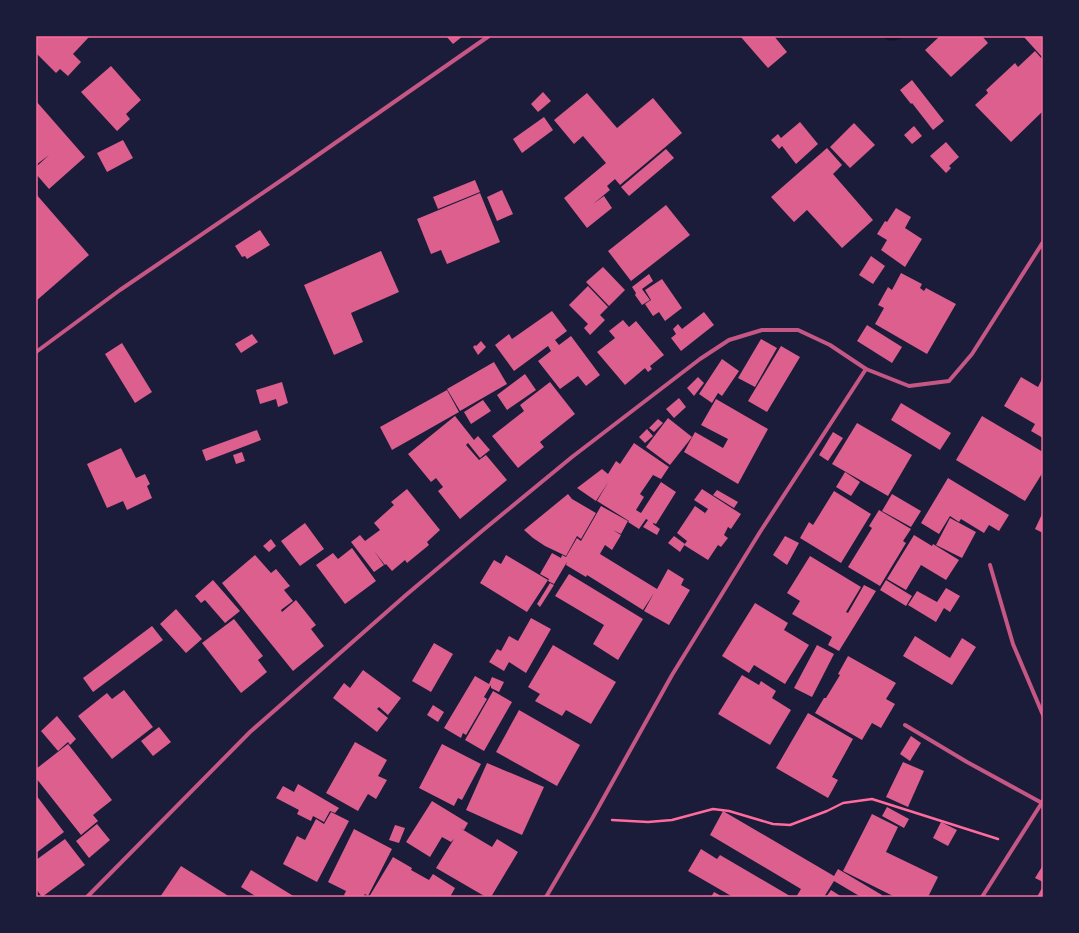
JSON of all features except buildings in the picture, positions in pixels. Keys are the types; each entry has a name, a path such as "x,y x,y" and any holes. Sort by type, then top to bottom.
{"street":[{"path":"36,352 120,290 299,169 489,36"},
{"path":"86,897 250,732 362,633 572,457 700,359 729,340 762,330 798,330 830,345 866,369 909,386 949,381 972,354 1043,242"},
{"path":"546,897 593,817 672,675 760,532 866,369"},
{"path":"990,565 1013,644 1043,715"},
{"path":"905,725 967,762 1042,802 982,897"}],"path":[{"path":"593,817 617,821 648,822 672,820 713,810 729,811 773,824 790,825 827,811 843,803 872,799 1016,844"}],"shaded area":[{"path":"882,36 905,36 899,39 887,40"}]}
